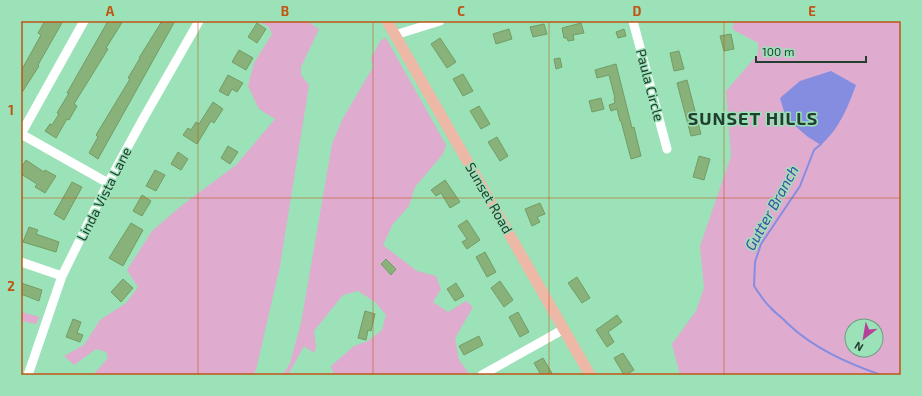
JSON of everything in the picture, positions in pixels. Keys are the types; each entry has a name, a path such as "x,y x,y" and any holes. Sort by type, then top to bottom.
{"main road":[{"name":"Sunset Road","path":"387,21 590,375"}],"street":[{"path":"84,21 21,134 108,184"},
{"name":"Linda Vista Lane","path":"28,375 62,276 108,184 199,21"},
{"path":"395,34 440,21"},
{"name":"Paula Circle","path":"633,21 667,149"},
{"path":"21,262 62,276"},
{"path":"482,375 564,329"}],"shaded area":[{"path":"258,21 307,21 319,29 301,67 301,75 309,85 280,266 256,370 253,375 93,375 108,358 106,352 96,349 74,365 64,356 84,345 100,320 126,303 138,287 127,270 152,231 181,206 236,165 275,119 259,109 248,86 254,63 272,34 269,27"},
{"path":"735,21 901,21 901,375 680,375 672,344 696,311 704,288 700,246 731,156 726,91 758,54 758,43 732,29"},
{"path":"386,38 446,145 443,154 415,187 409,206 393,224 383,245 417,271 436,276 441,289 433,302 448,312 466,301 473,307 455,338 459,360 470,375 334,375 331,366 354,346 368,341 382,330 386,315 375,302 358,291 343,295 314,331 316,347 314,353 304,346 288,375 283,375 290,363 301,323 332,144 342,120 373,67 371,58 381,40"},
{"path":"21,312 40,317 36,324 21,321"}],"water":[{"path":"831,71 856,85 838,124 821,145 808,137 786,118 780,98 800,81"}],"building":[{"path":"45,21 63,21 38,65 39,66 21,94 21,71 41,35 38,33"},
{"path":"108,21 123,21 106,48 108,49 74,104 77,106 69,120 67,119 56,138 45,131 50,124 52,125 59,114 57,113 69,93 67,93"},
{"path":"162,21 175,21 98,159 89,153 98,137 96,135 130,79 128,78 139,58"},
{"path":"257,23 266,29 257,43 248,37"},
{"path":"581,23 584,33 573,35 574,40 568,41 567,38 564,38 562,28"},
{"path":"544,24 547,34 533,37 530,27"},
{"path":"509,29 512,39 496,44 493,34"},
{"path":"624,29 626,36 618,38 616,32"},
{"path":"731,34 734,49 724,51 720,36"},
{"path":"440,38 456,62 447,68 431,44"},
{"path":"239,50 253,58 246,70 232,62"},
{"path":"679,51 684,69 674,71 670,53"},
{"path":"560,58 562,67 556,69 554,59"},
{"path":"616,64 632,128 634,127 641,156 631,159 617,109 611,111 609,105 615,103 615,98 609,75 597,78 595,70"},
{"path":"463,74 473,91 463,96 453,79"},
{"path":"228,75 243,83 237,92 232,89 228,96 219,91"},
{"path":"687,80 701,134 691,136 677,83"},
{"path":"601,98 604,109 592,112 589,101"},
{"path":"213,102 223,109 214,123 211,121 197,144 183,135 188,128 191,130 196,122 199,124"},
{"path":"479,106 490,124 481,129 470,111"},
{"path":"497,137 508,156 500,161 488,142"},
{"path":"228,146 238,152 230,164 221,158"},
{"path":"178,152 188,159 181,170 171,164"},
{"path":"699,156 710,159 704,180 693,177"},
{"path":"26,160 44,172 45,170 56,176 45,193 35,187 37,184 21,174 21,168"},
{"path":"155,170 165,175 156,191 146,186"},
{"path":"445,180 460,202 450,208 441,193 436,196 431,190"},
{"path":"72,182 82,187 64,220 54,214"},
{"path":"142,195 151,201 142,216 133,211"},
{"path":"540,203 545,214 537,217 540,222 532,226 525,209"},
{"path":"467,220 480,240 467,249 462,242 467,239 458,226"},
{"path":"131,223 143,230 123,266 109,258"},
{"path":"29,227 38,230 36,234 59,242 56,252 23,242"},
{"path":"485,252 496,272 487,277 476,257"},
{"path":"386,259 396,269 391,275 381,264"},
{"path":"577,277 590,298 582,303 568,283"},
{"path":"123,279 133,288 121,302 111,292"},
{"path":"500,281 513,300 504,307 491,288"},
{"path":"21,283 42,290 39,301 21,294"},
{"path":"456,283 464,296 455,301 447,289"},
{"path":"365,311 375,314 371,331 368,330 366,340 358,338"},
{"path":"518,312 529,332 520,337 509,317"},
{"path":"617,315 622,322 608,332 614,342 607,347 596,330"},
{"path":"73,319 81,322 77,333 83,335 80,342 66,337"},
{"path":"479,336 483,345 464,355 459,346"},
{"path":"623,353 634,370 626,375 624,375 614,358"},
{"path":"543,358 553,375 541,375 534,363"}],"waterway":[{"name":"Gutter Branch","path":"821,144 814,150 800,186 761,244 755,262 754,286 773,310 808,340 843,360 881,375"}],"district":[{"name":"SUNSET HILLS","path":"753,119"}]}
